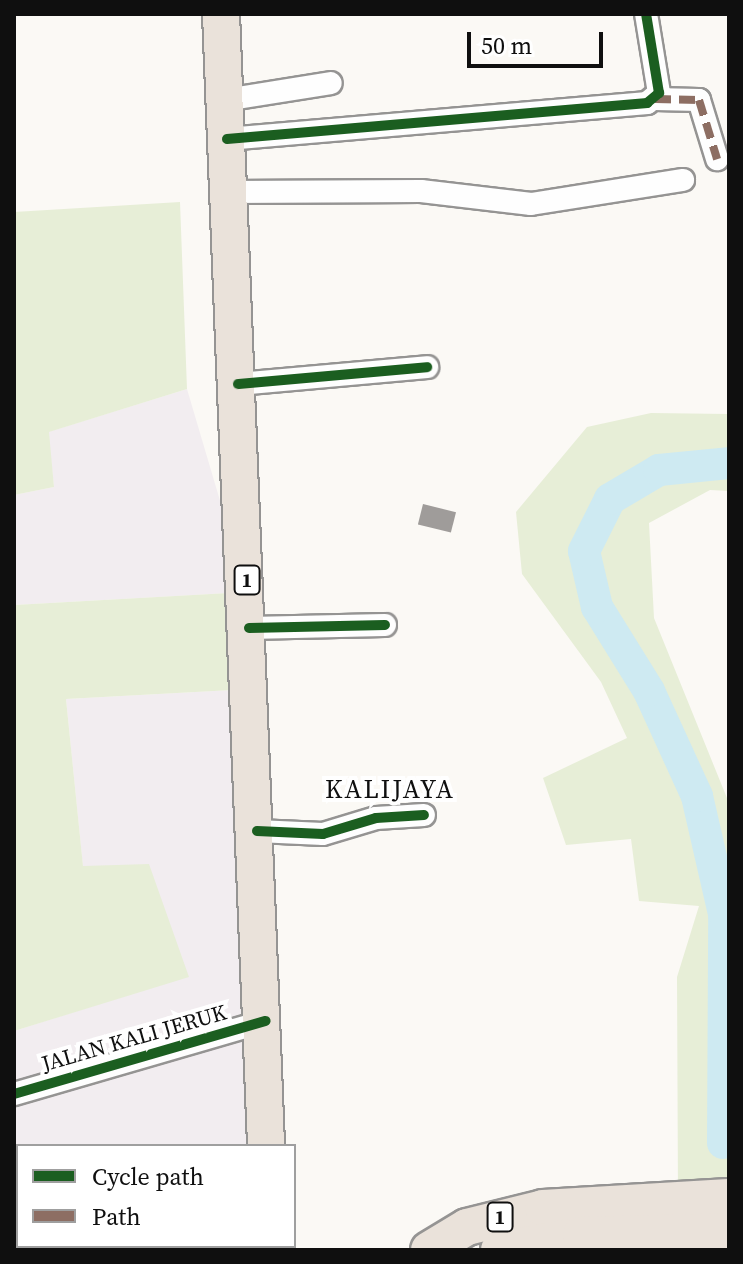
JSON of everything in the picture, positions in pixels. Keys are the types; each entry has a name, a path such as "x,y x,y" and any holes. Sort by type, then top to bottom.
{"highway":[{"name":"1","path":"221,14 266,1021 266,1144"},
{"name":"1","path":"429,1250 493,1218 580,1220 675,1215 729,1197"},
{"name":"1","path":"675,1215 729,1231"},
{"name":"1","path":"499,1250 580,1220"}],"street":[{"path":"646,14 656,57 655,99"},
{"path":"225,100 331,83"},
{"path":"227,139 655,99 699,100 717,159"},
{"path":"229,192 421,191 531,204 683,180"},
{"path":"238,384 427,367"},
{"path":"249,628 385,625"},
{"path":"257,831 323,834 376,818 424,815"},
{"name":"JALAN KALI JERUK","path":"14,1094 266,1021"}],"shaded area":[{"path":"187,389 247,592 14,605 14,495 54,487 48,432"},
{"path":"251,689 266,1144 16,1144 16,1248 274,1250 14,1250 14,1031 188,976 83,867 66,699"}],"green space":[{"path":"180,202 187,389 49,432 54,487 14,495 14,212"},
{"path":"651,413 729,414 729,491 710,490 649,523 654,618 729,803 729,1197 678,1198 677,977 699,906 639,901 631,839 566,845 543,778 627,738 601,682 522,574 516,512 587,427"},
{"path":"247,592 251,689 66,699 83,866 149,864 189,977 14,1031 14,605"}],"building":[{"path":"423,504 456,512 451,533 418,524"}],"waterway":[{"path":"723,1143 724,914 697,796 649,691 597,607 584,551 610,499 659,470 729,463"}],"marked path":[{"path":"655,99 699,100 717,159"}],"cycle path":[{"path":"227,139 647,103 659,93 646,14"},
{"path":"238,384 427,367"},
{"path":"249,628 385,625"},
{"path":"257,831 323,834 376,818 424,815"},
{"path":"14,1094 266,1021"}],"district":[{"name":"KALIJAYA","path":"390,790"}]}
